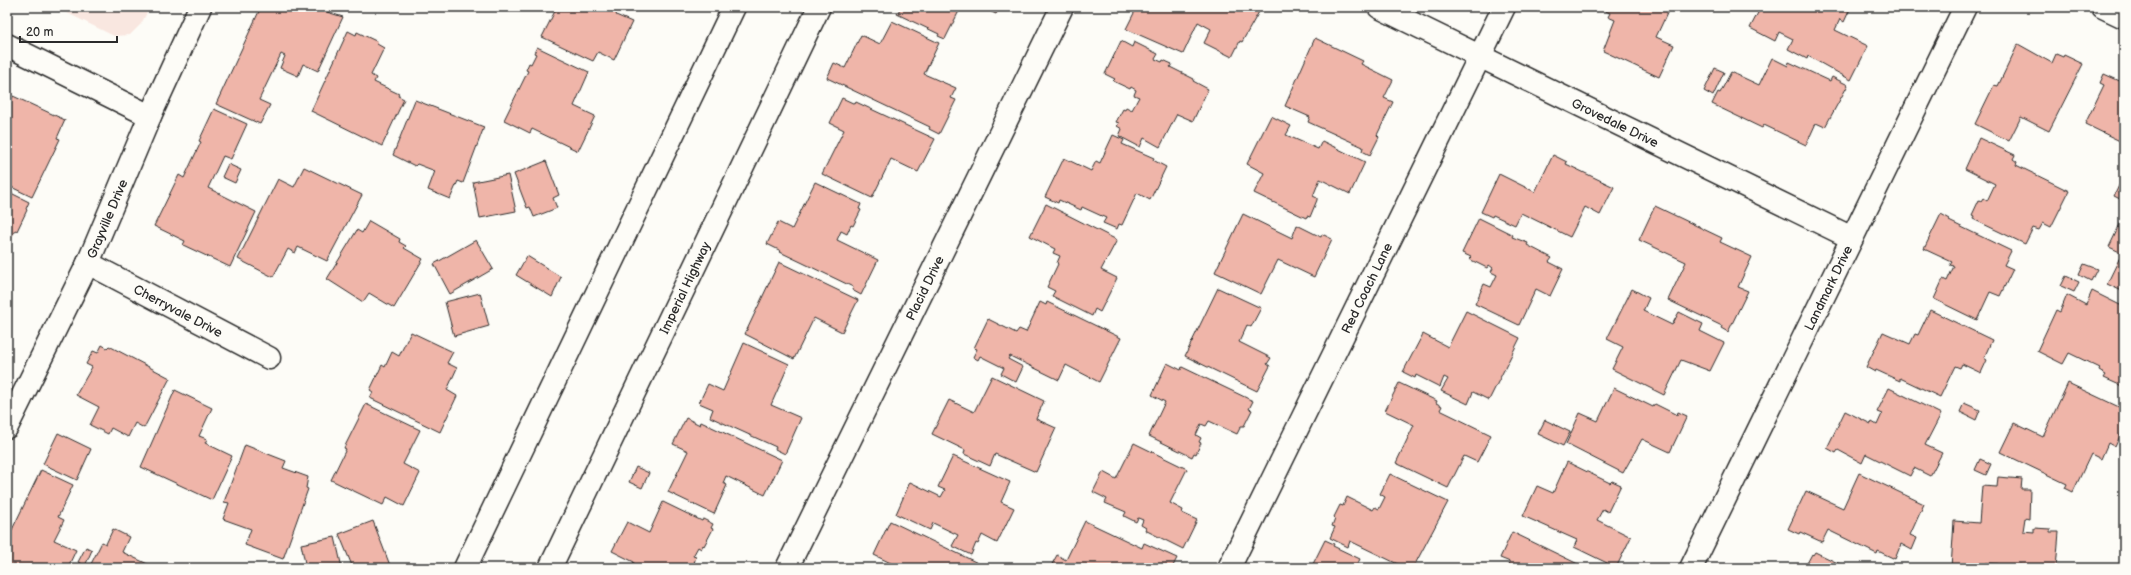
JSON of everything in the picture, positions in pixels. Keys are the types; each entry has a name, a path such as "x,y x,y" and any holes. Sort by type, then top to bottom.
{"street":[{"name":"Grayville Drive","path":"7,427 88,263 150,116 200,7"},
{"path":"465,568 734,7"},
{"name":"Imperial Highway","path":"550,568 819,7"},
{"name":"Placid Drive","path":"787,568 1062,7"},
{"name":"Grovedale Drive","path":"1379,7 1852,238"},
{"name":"Red Coach Lane","path":"1229,568 1504,7"},
{"name":"Landmark Drive","path":"1691,568 1965,7"},
{"path":"2103,7 2124,17"},
{"path":"7,45 150,116"},
{"name":"Cherryvale Drive","path":"88,263 270,358"}],"shaded area":[{"path":"55,7 150,7 141,24 130,35 114,36"}],"building":[{"path":"261,7 316,7 320,9 323,7 328,10 327,12 343,17 318,71 303,64 298,76 280,68 285,56 281,54 259,100 270,105 260,124 216,104"},
{"path":"557,7 619,7 616,15 632,22 614,60 598,52 593,61 542,37"},
{"path":"901,7 961,7 945,39 938,36 939,34 897,14"},
{"path":"981,7 1000,7 996,14"},
{"path":"1137,7 1147,9 1148,7 1254,7 1260,10 1242,42 1240,41 1232,57 1204,43 1211,29 1198,22 1183,54 1126,29"},
{"path":"1597,7 1670,7 1656,37 1674,45 1659,77 1603,51 1615,20 1608,17 1610,13"},
{"path":"1761,7 1851,7 1844,22 1840,19 1835,30 1868,46 1851,80 1808,56 1807,59 1788,49 1793,39 1779,32 1775,41 1750,28"},
{"path":"892,21 939,43 924,74 956,88 951,98 956,100 939,134 929,129 930,127 827,78 834,63 845,68 861,35 880,44"},
{"path":"348,31 356,35 357,32 378,42 377,44 384,48 371,75 376,78 374,82 399,94 398,96 404,99 382,146 311,111"},
{"path":"1315,38 1363,61 1361,64 1393,80 1384,98 1393,102 1377,135 1379,137 1370,155 1362,151 1363,147 1308,122 1310,117 1285,106"},
{"path":"1121,41 1132,47 1134,42 1158,54 1155,59 1162,62 1163,60 1172,64 1170,67 1194,79 1193,81 1208,89 1193,121 1177,114 1160,147 1144,138 1140,147 1119,136 1122,129 1117,126 1119,123 1116,122 1123,109 1125,110 1126,107 1132,110 1139,97 1134,95 1136,90 1131,87 1130,89 1113,81 1115,79 1105,74"},
{"path":"2018,44 2052,63 2056,54 2063,57 2064,55 2083,64 2049,131 2021,117 2009,141 1975,124 1994,85 1998,86"},
{"path":"537,47 589,72 574,106 595,116 578,151 532,129 530,133 504,120 528,71 526,70 529,63 531,64 536,54 534,53"},
{"path":"1772,58 1788,66 1789,62 1830,81 1832,77 1848,85 1825,127 1816,123 1806,145 1764,125 1762,128 1712,104 1718,92 1720,93 1731,72 1759,85"},
{"path":"1715,68 1724,72 1713,96 1704,91"},
{"path":"2104,74 2122,82 2121,84 2124,86 2124,143 2085,124 2104,85 2100,83"},
{"path":"13,96 65,120 57,138 60,139 32,197 7,185 7,101 10,102"},
{"path":"842,98 855,104 856,102 935,139 918,172 891,159 872,198 822,174 844,130 830,123"},
{"path":"415,100 484,127 463,183 458,181 450,199 428,190 435,171 417,164 415,166 393,155"},
{"path":"214,109 247,124 231,159 223,156 208,188 256,212 230,267 183,245 185,241 154,226 179,175 184,178 201,142 199,141"},
{"path":"1271,116 1291,126 1286,135 1318,149 1322,141 1365,162 1350,194 1320,179 1313,196 1317,198 1317,200 1310,217 1307,216 1306,218 1254,193 1264,173 1247,164"},
{"path":"1113,135 1124,140 1122,144 1154,158 1153,160 1166,167 1150,200 1137,193 1122,225 1119,224 1117,229 1103,223 1106,218 1082,207 1081,210 1059,200 1058,203 1045,197 1064,158 1091,171 1096,161 1100,163"},
{"path":"1979,138 2015,155 2013,159 2017,162 2016,165 2069,191 2051,227 2043,223 2039,230 2033,228 2025,244 1973,219 1974,216 1972,215 1979,200 1981,201 1983,198 1987,201 1995,184 1965,169"},
{"path":"1553,155 1567,162 1566,164 1614,187 1600,215 1585,207 1570,237 1521,213 1515,225 1493,215 1492,217 1481,212 1499,174 1535,192"},
{"path":"546,161 559,195 553,198 557,208 534,217 530,207 527,208 514,174"},
{"path":"228,164 241,170 235,183 222,177"},
{"path":"304,167 362,195 327,261 298,247 295,253 288,249 273,277 238,259 278,179 294,187"},
{"path":"508,175 516,211 480,218 473,182"},
{"path":"2124,175 2124,201 2114,196"},
{"path":"815,182 861,204 859,209 861,210 853,226 851,225 847,234 841,231 837,240 878,260 861,295 852,290 853,287 780,252 781,251 767,244 778,222 792,229"},
{"path":"7,191 29,202 26,209 27,210 17,231 15,230 11,238 7,236"},
{"path":"1046,204 1117,240 1101,270 1117,278 1100,312 1095,309 1092,316 1052,296 1055,291 1047,287 1058,264 1057,263 1060,256 1053,253 1055,249 1030,236"},
{"path":"1655,206 1722,238 1720,242 1752,257 1738,287 1748,291 1728,332 1721,328 1722,326 1668,300 1686,262 1639,240"},
{"path":"1243,214 1292,238 1297,225 1321,237 1322,234 1332,239 1314,277 1278,260 1261,294 1215,272"},
{"path":"1941,214 1950,219 1949,221 2011,251 2004,265 2013,269 2000,296 1990,292 1977,320 1934,299 1943,279 1947,281 1954,266 1950,265 1952,262 1924,249"},
{"path":"1479,218 1513,235 1512,237 1528,243 1527,245 1552,258 1549,262 1563,269 1550,296 1536,289 1519,325 1475,304 1484,284 1491,287 1497,275 1491,272 1493,268 1489,265 1487,268 1469,259 1471,257 1462,253"},
{"path":"2122,220 2124,221 2124,292 2107,284 2122,253 2109,247"},
{"path":"369,221 400,239 399,242 406,246 404,248 423,259 394,308 369,293 363,302 327,279 357,230 362,233"},
{"path":"476,240 493,269 450,294 434,264"},
{"path":"527,256 561,277 552,297 516,275"},
{"path":"779,262 858,300 842,332 814,318 794,359 745,334"},
{"path":"2084,264 2097,269 2091,281 2079,275"},
{"path":"2066,276 2079,282 2074,292 2061,286"},
{"path":"1218,288 1261,308 1251,327 1247,325 1239,342 1271,358 1267,364 1270,366 1257,391 1185,356"},
{"path":"1632,289 1649,298 1643,311 1672,325 1679,312 1703,324 1700,331 1724,343 1710,371 1681,360 1664,395 1612,369 1623,347 1607,339"},
{"path":"2092,291 2124,307 2124,387 2104,378 2106,375 2099,371 2100,368 2069,353 2063,364 2037,351 2056,310 2060,312 2067,295 2086,305"},
{"path":"480,293 489,326 454,336 445,302"},
{"path":"1040,302 1046,305 1047,302 1121,338 1099,382 1066,365 1059,380 1010,356 1008,359 1023,367 1016,382 1001,374 1004,368 980,356 978,360 973,357 977,349 974,348 988,319 1016,333 1019,329 1026,332"},
{"path":"1930,310 1992,340 1984,358 1987,360 1981,373 1962,364 1960,368 1955,366 1940,397 1900,378 1900,381 1866,367 1883,332 1910,344 1915,334 1918,335"},
{"path":"1466,311 1520,338 1489,400 1473,392 1468,404 1441,391 1448,379 1444,377 1440,387 1416,375 1415,378 1403,372 1423,334 1448,347"},
{"path":"411,332 453,352 447,363 457,368 447,390 457,396 440,432 370,398 373,392 370,390 382,365 385,367 392,352 399,356"},
{"path":"744,343 789,364 771,405 801,418 785,454 775,449 776,447 710,417 713,409 699,403 708,384 723,391"},
{"path":"102,345 107,348 109,346 170,378 144,428 135,423 128,437 111,428 108,434 90,425 99,407 76,395 92,367 86,364 93,351 98,353"},
{"path":"1167,363 1181,370 1182,367 1253,401 1249,409 1252,410 1244,426 1241,426 1237,434 1209,421 1206,426 1201,424 1196,435 1201,438 1199,442 1201,443 1196,454 1194,453 1192,457 1149,436 1165,402 1152,395"},
{"path":"992,376 1044,401 1036,419 1056,428 1036,472 995,454 990,466 964,454 965,450 932,434 949,400 974,412"},
{"path":"1399,383 1437,401 1436,403 1442,406 1440,410 1491,435 1477,462 1464,456 1448,488 1396,463 1414,425 1385,411"},
{"path":"2068,383 2119,407 2121,404 2124,406 2124,427 2115,447 2108,443 2101,459 2091,454 2073,492 2065,488 2067,484 2000,452 2014,423 2043,437"},
{"path":"1614,388 1653,407 1655,404 1677,415 1678,412 1687,416 1670,452 1642,439 1623,473 1566,444 1580,413 1598,421"},
{"path":"1889,388 1941,414 1925,445 1942,453 1930,476 1914,468 1910,476 1866,454 1862,463 1838,450 1836,453 1827,448 1845,411 1871,424 1872,422 1877,425 1882,414 1877,412"},
{"path":"175,390 212,408 199,436 207,439 205,443 232,456 212,500 141,467"},
{"path":"1964,403 1980,410 1976,420 1960,412"},
{"path":"366,404 420,430 403,464 420,473 404,506 387,497 383,505 331,480 346,449 344,448"},
{"path":"686,418 700,425 701,422 782,460 765,495 726,476 723,483 727,485 714,514 668,492 688,451 673,444"},
{"path":"1545,420 1570,432 1563,446 1538,434"},
{"path":"58,433 91,449 77,480 43,464"},
{"path":"1134,443 1187,469 1170,503 1183,510 1182,513 1197,520 1183,549 1145,530 1146,528 1141,525 1143,520 1138,518 1136,522 1124,516 1126,512 1105,503 1107,499 1093,492 1103,472 1116,479"},
{"path":"245,445 286,461 283,468 308,477 306,488 308,489 283,559 245,545 251,529 223,519 229,503 224,502"},
{"path":"953,456 1010,482 1001,502 1014,508 997,543 982,535 978,544 976,543 971,555 952,546 958,535 933,523 930,530 896,514 910,482 941,497 945,490 938,487"},
{"path":"1980,459 1991,464 1986,475 1975,470"},
{"path":"1567,462 1610,483 1612,481 1621,485 1608,512 1603,509 1597,520 1631,537 1616,568 1606,565 1607,563 1574,547 1577,540 1523,516 1537,486 1553,493"},
{"path":"636,467 649,473 642,488 629,482"},
{"path":"41,470 73,485 58,517 64,520 54,540 76,550 68,567 69,568 7,568 7,540"},
{"path":"1859,473 1924,504 1910,535 1917,538 1912,550 1901,544 1895,559 1878,551 1877,554 1828,530 1822,542 1800,532 1799,534 1788,529 1806,491 1843,508"},
{"path":"1390,474 1448,502 1413,568 1406,568 1350,541 1348,547 1330,538 1335,527 1332,526 1334,517 1340,505 1343,506 1347,497 1373,510 1375,507 1379,509 1385,497 1380,494"},
{"path":"1998,477 2022,479 2021,489 2030,489 2029,519 2025,518 2023,531 2034,532 2034,528 2050,529 2050,532 2059,532 2056,568 2021,568 2020,564 2019,568 1997,568 1998,564 1986,563 1985,568 1951,568 1954,521 1979,523 1982,486 1997,487"},
{"path":"663,502 702,521 703,519 713,524 711,528 713,529 704,546 703,545 701,549 698,547 693,556 696,557 694,563 704,568 631,568 634,562 612,551 627,522 649,533"},
{"path":"373,521 391,568 353,568 339,534"},
{"path":"890,521 986,568 901,568 874,555"},
{"path":"1085,521 1142,548 1144,543 1177,558 1172,568 1050,568 1057,555 1066,560"},
{"path":"113,529 129,537 122,552 156,568 89,568 102,542 106,544"},
{"path":"1512,532 1580,565 1581,568 1507,568 1510,562 1500,558"},
{"path":"335,537 342,568 306,568 301,544"},
{"path":"1325,540 1334,544 1333,546 1360,559 1357,565 1362,568 1311,568"},
{"path":"86,547 92,550 85,566 78,562"},
{"path":"1815,552 1848,568 1805,567 1812,554 1813,555"}]}
